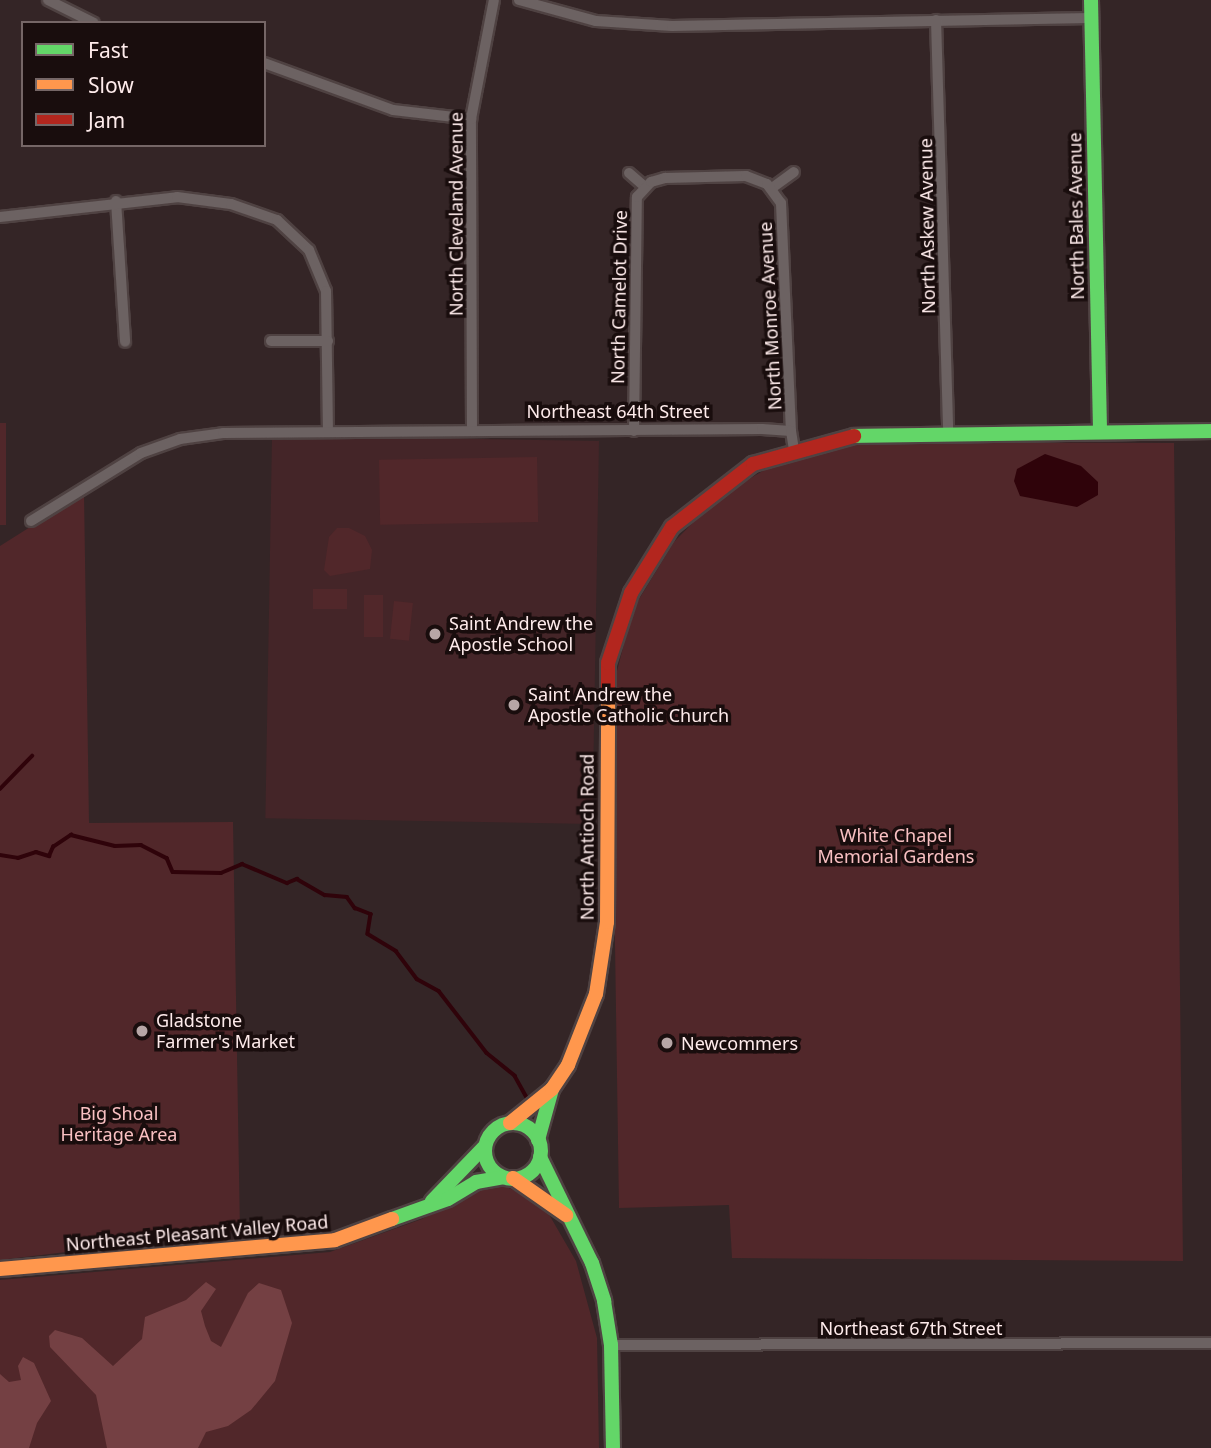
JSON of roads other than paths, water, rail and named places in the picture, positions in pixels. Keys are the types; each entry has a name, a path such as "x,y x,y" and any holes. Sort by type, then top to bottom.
{"street":[{"path":"48,0 90,21"},
{"name":"North Cleveland Avenue","path":"472,431 471,119 494,0"},
{"path":"519,0 596,21 672,26 1091,18"},
{"name":"North Bales Avenue","path":"1091,0 1100,431"},
{"name":"North Askew Avenue","path":"936,20 948,432"},
{"path":"266,64 393,110 471,119"},
{"path":"629,173 645,187 664,178 746,176 772,188 794,172"},
{"name":"North Camelot Drive","path":"634,431 634,211 645,187"},
{"name":"North Monroe Avenue","path":"772,188 781,203 791,431"},
{"path":"0,217 116,201 199,199 277,220 304,244 322,276 328,341 328,432"},
{"path":"116,201 125,342"},
{"path":"271,341 328,341"},
{"path":"791,431 794,449 857,435 1211,431"},
{"name":"Northeast 64th Street","path":"31,520 141,453 180,439 223,433 791,431"},
{"name":"North Antioch Road","path":"538,1140 552,1089 582,1034 603,960 607,900 605,694 618,625 639,577 672,527 736,474 794,449"},
{"name":"North Antioch Road","path":"510,1123 552,1089"},
{"path":"566,1215 488,1165 485,1146 494,1130 510,1123 527,1127 538,1140 540,1157 566,1215 592,1263 611,1345 613,1448"},
{"name":"Northeast Pleasant Valley Road","path":"432,1201 485,1146"},
{"path":"508,1177 530,1172 540,1157"},
{"name":"Northeast Pleasant Valley Road","path":"0,1269 316,1243 365,1231 432,1201 449,1199 476,1182 508,1177"},
{"name":"Northeast 67th Street","path":"611,1345 1211,1343"}],"waterway":[{"path":"0,789 32,756"},
{"path":"0,855 18,858 36,852 49,856 53,847 71,835 115,846 141,845 167,858 173,872 221,873 242,864 287,883 297,879 325,895 347,897 355,908 371,914 368,934 396,951 417,979 439,991 487,1053 515,1076 528,1099"}],"place":[{"name":"Saint Andrew the Apostle School","path":"435,634"},
{"name":"Saint Andrew the Apostle Catholic Church","path":"514,705"},
{"name":"Gladstone Farmer's Market","path":"142,1031"},
{"name":"Newcommers","path":"667,1043"}],"park label":[{"name":"White Chapel Memorial Gardens","path":"896,846"},
{"name":"Big Shoal Heritage Area","path":"119,1124"}]}
